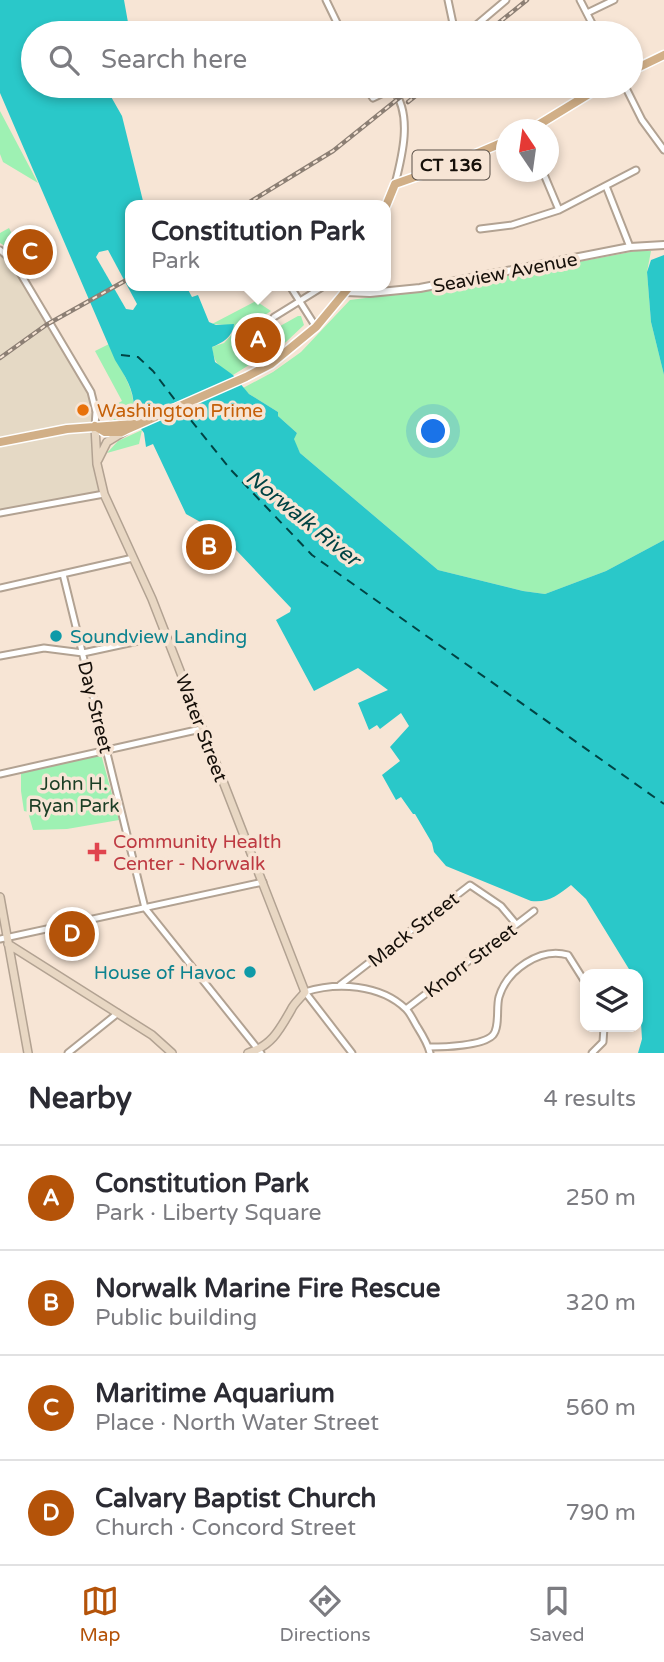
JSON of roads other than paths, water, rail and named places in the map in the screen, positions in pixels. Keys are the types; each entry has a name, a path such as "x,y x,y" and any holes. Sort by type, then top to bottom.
{"main road":[{"path":"643,65 664,55"},
{"path":"548,119 582,98"},
{"name":"CT 136","path":"388,200 395,184 496,145"},
{"path":"97,464 107,442 133,426 271,364 317,327 346,291"},
{"path":"0,442 95,426 133,426"},
{"name":"Water Street","path":"95,426 97,464 104,494 166,635 305,992"},
{"path":"0,897 5,940 29,1053"},
{"path":"5,940 152,1035 172,1053"},
{"path":"248,1053 260,1051 278,1034 292,1008 305,992"}],"street":[{"path":"326,0 336,21"},
{"path":"448,0 452,21"},
{"path":"481,21 506,0"},
{"path":"580,0 591,21"},
{"path":"587,13 614,0"},
{"path":"395,184 402,157 404,131 399,98"},
{"path":"631,98 642,120 664,150"},
{"path":"480,229 512,225 559,209 636,170"},
{"path":"547,182 559,209"},
{"path":"606,186 630,247"},
{"name":"Seaview Avenue","path":"391,291 420,288 630,247 664,245"},
{"path":"0,250 13,261 91,393 96,412 95,426"},
{"path":"293,291 317,327"},
{"path":"274,317 316,291"},
{"name":"Seaview Avenue","path":"359,291 390,291"},
{"path":"0,513 104,494"},
{"path":"0,588 133,558"},
{"name":"Day Street","path":"63,575 145,908 260,1051"},
{"path":"0,656 44,648 83,653 166,635"},
{"path":"0,774 201,729"},
{"path":"5,940 263,882"},
{"name":"Mack Street","path":"340,985 470,885 502,906 516,924"},
{"name":"Knorr Street","path":"406,1009 534,911"},
{"path":"352,1053 305,992 340,985 370,991 406,1009 429,1050 492,1036 496,1030 502,989 506,982 533,958 549,954 568,955 580,974"},
{"path":"68,1053 118,1013"},
{"path":"592,1053 603,1042 604,1032"}],"water":[{"name":"Norwalk River","path":"0,0 124,0 128,21 21,21 21,98 112,98 122,116 143,200 125,200 125,291 189,291 192,297 198,295 209,322 216,325 234,324 229,336 212,347 215,362 233,375 249,394 278,412 278,416 297,433 294,439 300,453 438,570 545,594 606,571 664,540 664,1053 638,1053 643,1032 643,969 629,969 586,899 571,885 548,899 531,901 446,866 434,852 432,843 415,814 401,797 396,800 382,775 400,761 390,747 409,726 401,713 380,729 377,725 369,730 358,703 388,690 358,668 314,691 276,620 290,612 291,608 220,533 186,514 153,444 146,447 144,433 133,418 134,401 130,387 115,360 0,93"},
{"path":"664,255 664,375 651,322 647,272 651,260"}],"railway":[{"path":"501,21 527,0"},
{"path":"253,200 333,151 399,98"},
{"path":"408,102 413,98"},
{"path":"0,358 46,325 125,281"}],"place":[{"name":"Maritime Aquarium","path":"30,252"},
{"name":"Constitution Park","path":"258,340"},
{"name":"Washington Prime","path":"83,410"},
{"name":"Norwalk Marine Fire Rescue","path":"209,547"},
{"name":"Soundview Landing","path":"56,636"},
{"name":"Community Health Center - Norwalk","path":"97,852"},
{"name":"Calvary Baptist Church","path":"72,934"},
{"name":"House of Havoc","path":"250,972"}],"park label":[{"name":"John H. Ryan Park","path":"74,794"}]}
